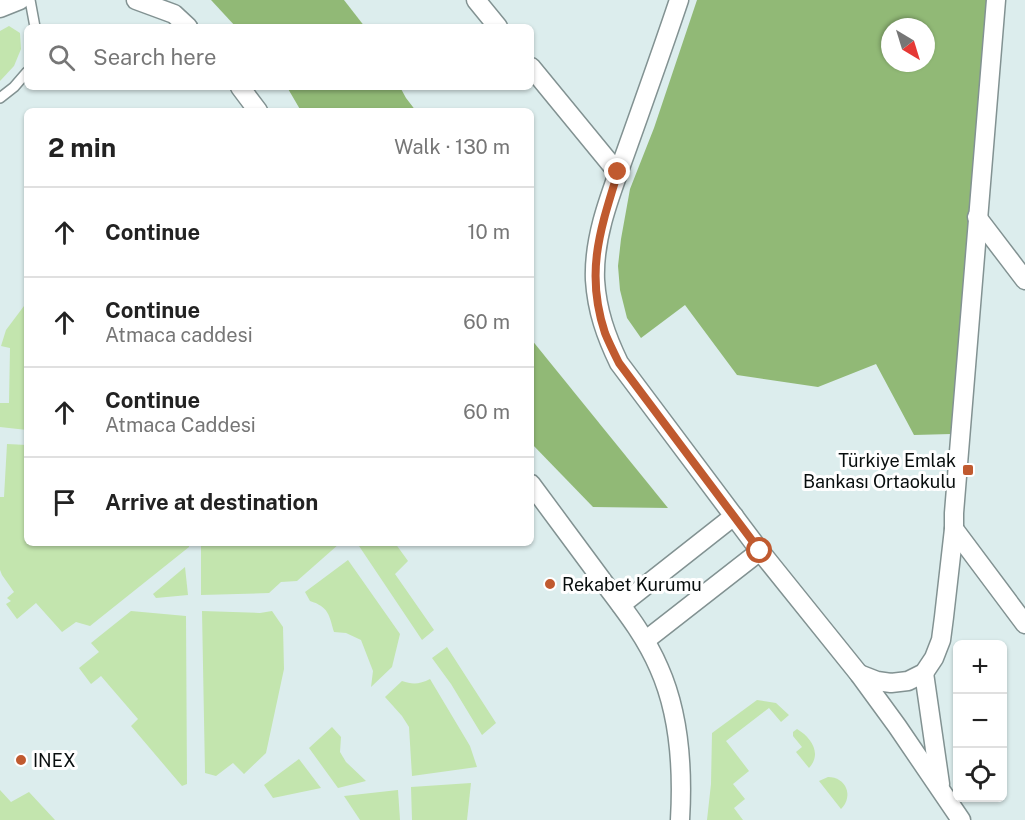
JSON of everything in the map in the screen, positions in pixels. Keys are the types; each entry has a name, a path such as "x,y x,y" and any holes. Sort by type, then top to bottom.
{"street":[{"path":"0,8 20,0"},
{"path":"136,0 174,14 185,24"},
{"path":"476,0 496,24"},
{"path":"679,0 618,172 600,232 595,279 598,306 605,334 619,363 760,551 859,674 961,820"},
{"path":"859,674 877,681 891,683 908,681 924,673 934,658 940,640 954,529 996,0"},
{"path":"534,71 618,172"},
{"path":"242,90 256,108"},
{"path":"977,218 1025,280"},
{"path":"534,488 621,605 645,640 660,669 671,702 680,752 682,786 680,820"},
{"path":"621,605 734,516"},
{"path":"954,529 1025,624"},
{"path":"645,640 760,551"},
{"path":"924,673 941,790"}],"lane":[{"path":"30,0 34,24"},
{"path":"162,0 174,14"},
{"path":"0,98 24,75"}],"green space":[{"path":"211,0 344,0 363,24 233,24"},
{"path":"697,0 987,0 951,434 914,435 876,364 818,387 737,375 685,305 641,338 627,318 620,290 618,266 630,189 654,128"},
{"path":"9,26 20,33 21,49 14,66 0,81 0,31"},
{"path":"289,90 402,90 414,108 299,108"},
{"path":"24,306 24,430 0,427 0,403 9,403 10,348 1,346 6,330"},
{"path":"534,343 668,508 593,507 534,446"},
{"path":"7,444 24,445 24,546 189,547 90,626 76,622 62,632 36,603 17,619 6,604 11,601 7,598 14,592 0,570 0,497 4,497"},
{"path":"201,546 337,546 297,581 281,582 269,593 201,595"},
{"path":"359,546 397,546 408,561 395,574 434,630 422,640"},
{"path":"348,560 400,634 392,667 371,687 373,671 361,640 346,633 334,632 325,609 310,601 305,592"},
{"path":"185,567 188,595 156,598 153,594"},
{"path":"131,611 186,616 187,784 182,786 131,726 138,719 101,676 91,684 79,668 99,652 91,643"},
{"path":"202,611 260,613 272,611 283,627 284,669 266,753 244,774 233,763 216,776 205,773"},
{"path":"447,647 496,723 482,735 432,658"},
{"path":"430,679 470,746 477,767 412,776 409,727 385,697 402,681 416,683"},
{"path":"757,700 776,703 789,715 781,722 769,708 726,741 749,771 733,784 745,799 734,808 743,820 707,820 711,784 712,733"},
{"path":"332,727 341,737 340,752 346,762 366,781 338,788 309,748"},
{"path":"797,729 814,747 815,757 809,768 796,752 802,747 793,736 793,732"},
{"path":"299,759 321,788 273,798 264,785"},
{"path":"828,777 839,780 846,788 847,799 841,809 819,781"},
{"path":"471,783 467,820 412,820 411,787"},
{"path":"0,790 11,802 29,792 55,820 0,820"},
{"path":"398,790 400,820 360,820 344,796"}],"place":[{"name":"Türkiye Emlak Bankası Ortaokulu","path":"968,470"},
{"name":"Rekabet Kurumu","path":"550,584"},
{"name":"INEX","path":"21,760"}],"route":[{"path":"618,172 600,232 597,254 595,279 598,306 605,334 619,363 760,551"}]}
